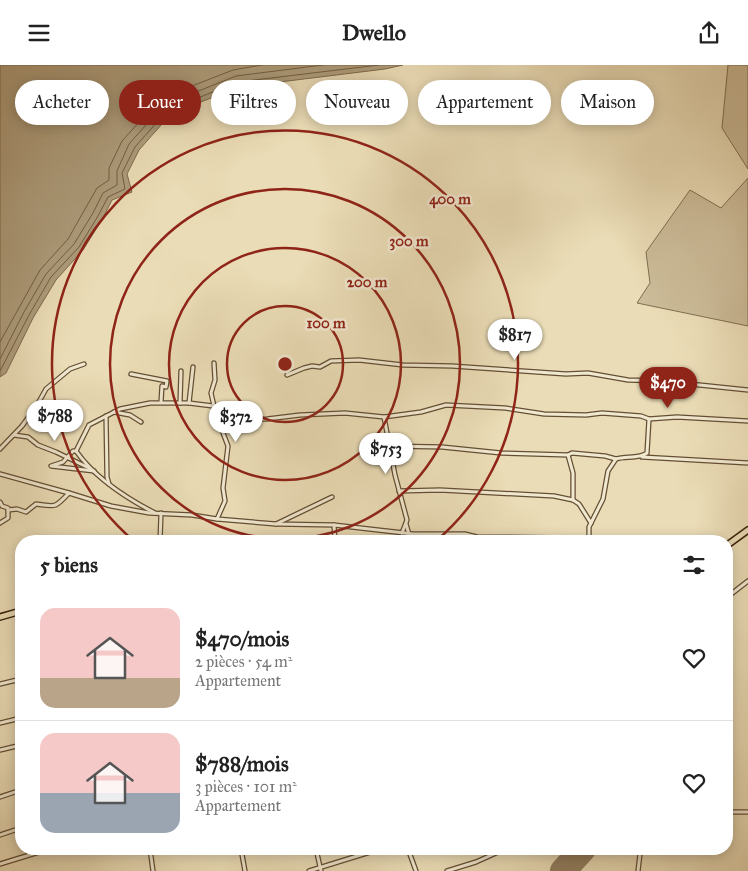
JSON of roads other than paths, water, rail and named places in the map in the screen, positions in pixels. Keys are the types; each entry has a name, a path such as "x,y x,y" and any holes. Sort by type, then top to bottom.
{"main road":[{"path":"733,540 748,530"},
{"path":"0,617 15,613"}],"street":[{"path":"287,375 312,366 320,367 331,361 359,360 411,366 452,366 566,374 588,373 636,380 748,390"},
{"path":"214,363 215,380 211,393 228,446 223,488 225,501 217,519"},
{"path":"0,449 14,435 36,407 46,389 70,369 84,364"},
{"path":"189,403 193,367"},
{"path":"180,403 181,371"},
{"path":"131,374 167,381 166,387 162,387 162,402"},
{"path":"93,470 51,466 63,462 73,451 76,451 88,425 106,415 143,404 162,402 214,406"},
{"path":"214,406 220,416 230,419 267,419 345,413 384,417 421,412 446,405 505,408 539,413 628,415 649,419 677,417 748,421"},
{"path":"113,412 130,415 141,422"},
{"path":"106,415 107,477 109,484"},
{"path":"384,417 407,520 402,533"},
{"path":"642,457 647,453 649,419"},
{"path":"14,435 28,437 38,445 93,470"},
{"path":"389,446 442,447 501,453 568,455 572,453 616,459 626,456 748,463"},
{"path":"76,451 83,461 109,484 135,503 155,513"},
{"path":"568,455 573,473 573,499"},
{"path":"588,535 589,527 603,499 608,471 616,459"},
{"path":"0,474 111,506 155,513 276,524 334,525 402,533 469,535"},
{"path":"399,491 440,490 554,496 573,499 579,503 592,523"},
{"path":"0,502 2,506 8,509 26,512 36,504 53,507 59,504 69,493"},
{"path":"276,524 332,497"},
{"path":"0,523 8,518 8,509"},
{"path":"160,535 161,513"},
{"path":"405,523 409,533"},
{"path":"334,525 335,535"},
{"path":"733,593 748,581"},
{"path":"0,684 15,680"},
{"path":"0,723 15,719"},
{"path":"0,750 15,746"},
{"path":"0,797 15,792"},
{"path":"733,813 748,812"},
{"path":"0,835 15,830"},
{"path":"0,864 29,855"},
{"path":"151,855 153,871"},
{"path":"242,855 245,871"},
{"path":"317,855 320,869"},
{"path":"309,871 362,855"},
{"path":"410,855 416,871"},
{"path":"447,871 491,855"},
{"path":"638,871 640,855"}],"water":[{"path":"0,65 403,65 296,80 211,80 211,98 201,102 201,80 119,80 119,125 161,125 139,150 127,174 132,192 112,200 83,250 56,280 33,318 6,373 0,377"}]}
